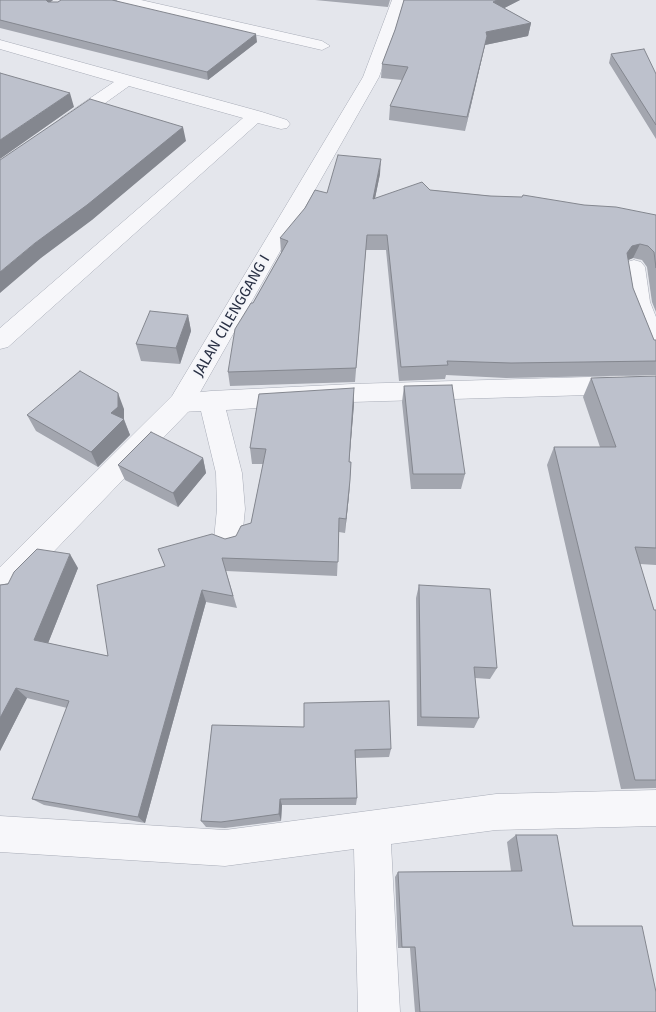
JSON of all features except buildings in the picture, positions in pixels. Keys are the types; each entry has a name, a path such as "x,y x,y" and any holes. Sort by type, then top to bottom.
{"street":[{"path":"123,0 322,46"},
{"name":"JALAN CILENGGANG I","path":"0,587 181,403 371,76 400,0"},
{"path":"3,47 281,124"},
{"path":"55,130 127,80"},
{"path":"0,341 256,116"},
{"path":"634,267 639,302 656,347"},
{"path":"181,403 362,393 656,384"},
{"path":"211,400 229,473 231,509 228,539"},
{"path":"0,834 225,848 496,812 656,808"},
{"path":"372,827 379,1012"}]}
